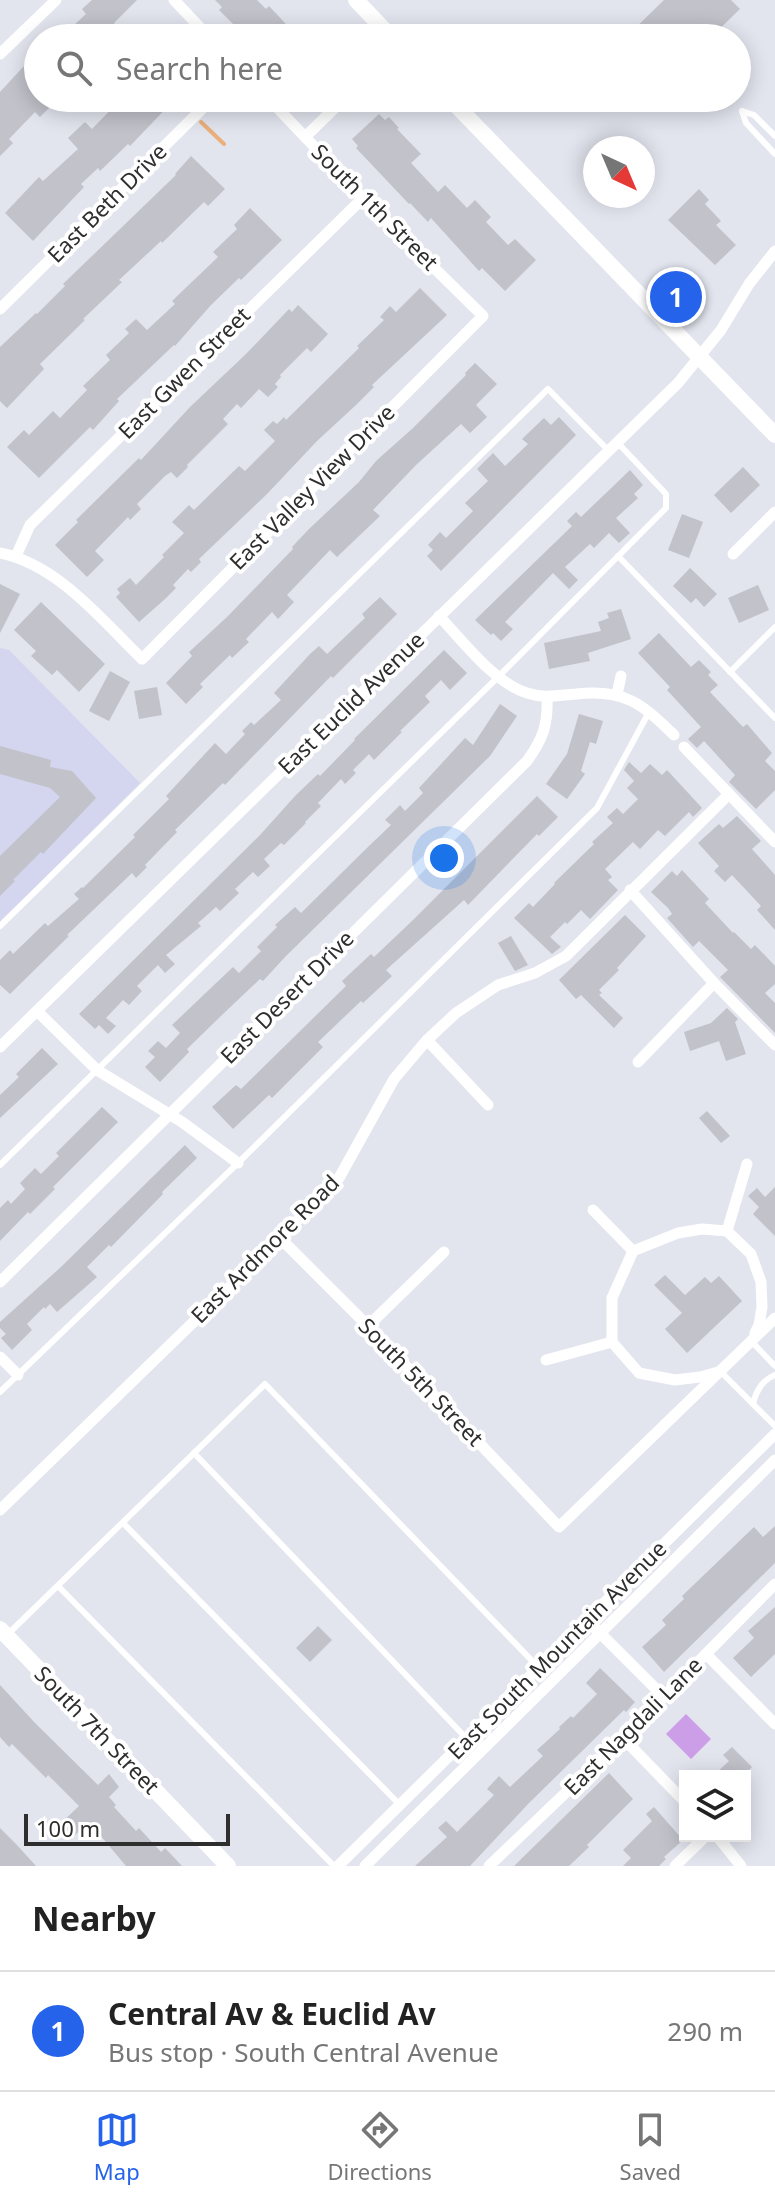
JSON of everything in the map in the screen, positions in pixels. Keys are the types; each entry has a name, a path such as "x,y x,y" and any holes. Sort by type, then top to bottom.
{"main road":[{"path":"356,0 379,24"},
{"path":"463,112 775,435"},
{"name":"South 7th Street","path":"3,1632 228,1866"}],"street":[{"path":"31,24 56,0"},
{"path":"174,0 197,24"},
{"path":"0,54 24,31"},
{"name":"East Beth Drive","path":"0,309 199,112"},
{"name":"South 1th Street","path":"281,112 483,316"},
{"path":"305,137 331,112"},
{"name":"East Gwen Street","path":"16,556 30,525 363,198"},
{"name":"East Euclid Avenue","path":"0,1047 678,383 721,330 749,284 775,251"},
{"name":"East Valley View Drive","path":"16,556 61,582 142,659 483,316"},
{"path":"733,554 775,512"},
{"path":"0,553 16,556"},
{"path":"439,616 498,677 514,688 547,698 595,692 617,694 641,705 674,735"},
{"path":"617,694 621,676"},
{"name":"East Desert Drive","path":"0,1282 527,761 546,727 547,698"},
{"path":"684,747 775,842"},
{"name":"East Ardmore Road","path":"0,1510 339,1178 394,1079 427,1040 456,1013 498,985 535,973 566,956 729,794"},
{"path":"630,890 775,1045"},
{"path":"638,1062 714,983"},
{"path":"37,1011 97,1070 169,1114 238,1163"},
{"path":"427,1040 488,1105"},
{"path":"727,1231 747,1164"},
{"path":"593,1210 633,1251"},
{"path":"751,1341 759,1325 761,1282 751,1254 727,1231 702,1229 678,1233 633,1251 612,1298 612,1342 639,1373 675,1380 720,1371 775,1318"},
{"name":"South 5th Street","path":"280,1238 559,1527 720,1371"},
{"path":"368,1326 444,1252"},
{"path":"546,1360 612,1342"},
{"path":"0,1357 18,1375"},
{"name":"East South Mountain Avenue","path":"336,1866 401,1806 775,1434"},
{"name":"East South Mountain Avenue","path":"365,1866 775,1460"},
{"name":"East Nagdali Lane","path":"489,1866 623,1738 775,1584"},
{"path":"587,1620 664,1697"},
{"path":"706,1654 775,1724"},
{"path":"623,1738 679,1796"},
{"path":"675,1866 700,1842"},
{"path":"722,1842 741,1866"}],"lane":[{"path":"742,112 746,123 775,154"},
{"path":"745,112 754,115 775,136"},
{"path":"0,926 548,389 666,494 666,508 0,1165"},
{"path":"618,556 775,718"},
{"path":"730,672 775,627"},
{"path":"0,1392 238,1163 597,808 649,712"},
{"path":"751,1341 775,1366"},
{"path":"720,1371 775,1426"},
{"path":"753,1404 756,1390 775,1375"},
{"path":"3,1632 58,1586 265,1384 538,1667"},
{"path":"194,1453 467,1739"},
{"path":"123,1523 401,1806"},
{"path":"58,1586 336,1866"}],"shaded area":[{"path":"0,648 9,650 140,783 0,922"},
{"path":"686,1714 711,1739 691,1759 666,1734"}],"building":[{"path":"92,0 137,0 115,24 75,24 86,14 82,9"},
{"path":"215,0 257,0 266,9 269,6 286,24 233,24 219,10 222,7"},
{"path":"664,0 731,0 740,9 724,24 639,24"},
{"path":"24,66 24,112 35,112 9,139 13,143 0,156 0,92"},
{"path":"108,112 163,112 130,146 128,144 100,171 98,168 81,184 84,187 33,241 5,213 39,177 43,181 78,149 68,138 85,122 92,129"},
{"path":"379,114 385,120 389,117 421,154 411,163 438,192 445,185 467,208 475,200 491,217 486,222 508,245 515,239 536,260 505,291 482,268 479,271 431,218 428,222 409,204 356,148 358,146 352,139"},
{"path":"191,156 225,189 208,206 204,202 119,280 122,282 40,364 44,369 7,408 0,401 0,347 176,175"},
{"path":"699,189 709,200 705,204 721,221 716,225 736,245 715,265 668,220"},
{"path":"250,208 282,240 241,280 239,278 175,346 117,399 119,401 93,430 90,427 39,478 7,447 24,430 29,435 53,411 60,418 87,390 83,386 110,360 106,355 129,333 125,329 136,319 147,330 175,304 172,301 218,257 213,252 237,229 234,225"},
{"path":"420,288 447,315 372,385 374,387 199,559 201,562 191,572 188,569 173,585 176,588 139,622 116,597 120,593 117,589 130,578 136,585 184,533 172,522 189,505 194,510 239,466 245,471 275,441 264,430 273,421 277,424 284,417 286,420 359,348 357,346 384,320 380,317 390,306 396,312"},
{"path":"298,305 328,334 311,352 307,348 280,375 275,384 278,387 268,397 259,389 241,408 237,404 223,419 228,424 177,478 171,472 137,504 141,509 130,520 128,517 95,551 104,560 87,577 55,545 78,522 76,520 139,458 141,460 289,309 292,312"},
{"path":"475,363 497,384 476,405 487,417 470,433 461,424 416,465 373,510 380,516 337,557 330,550 287,595 294,602 278,619 272,612 246,639 249,642 232,658 230,655 200,684 203,687 186,704 166,683 192,656 189,652"},
{"path":"559,417 576,435 441,571 427,556 433,550 428,545 440,532 446,538 473,511 465,503 488,481 477,469 493,453 505,466 528,444 522,439 544,418 551,425"},
{"path":"743,467 760,485 731,513 714,495"},
{"path":"630,470 643,485 634,494 638,498 616,518 630,533 619,543 609,533 594,548 590,544 565,567 578,580 569,589 553,573 505,622 513,629 501,641 493,633 491,635 475,620 572,526 567,521 576,512 581,517"},
{"path":"682,514 703,522 689,558 668,550"},
{"path":"690,568 717,594 704,607 696,598 691,603 673,586"},
{"path":"0,584 20,594 0,633"},
{"path":"758,585 769,610 739,623 728,598"},
{"path":"380,597 397,614 333,678 331,676 225,785 223,783 175,830 177,832 136,878 132,873 10,994 0,985 0,960 10,950 13,954 45,923 48,926 79,899 74,894 135,837 133,835 169,799 166,796 215,743 226,754 245,734 242,731 251,722 254,725 281,700 274,693 310,654 319,646 327,654 365,618 362,614"},
{"path":"41,602 105,664 79,692 57,670 52,675 31,656 36,651 14,630"},
{"path":"621,609 631,639 588,653 590,661 549,669 544,643 601,631 598,622 609,618 607,613"},
{"path":"659,633 691,667 699,660 711,672 708,675 718,685 710,692 743,727 747,724 772,753 765,761 775,771 775,790 756,809 729,782 735,775 704,741 697,748 688,739 701,727 638,653"},
{"path":"444,650 467,673 450,690 441,680 425,696 430,702 374,760 369,754 353,770 356,773 345,784 341,779 318,803 321,806 306,823 264,859 270,866 258,877 253,872 235,889 239,893 220,911 216,907 198,923 201,926 166,955 175,964 165,973 158,965 137,986 142,991 129,1005 123,1000 106,1018 116,1026 108,1034 99,1025 95,1029 79,1014 261,834 295,796 318,774 320,776"},
{"path":"110,671 130,682 109,721 89,711"},
{"path":"157,687 162,715 139,719 134,691"},
{"path":"500,704 517,716 490,756 263,981 260,979 187,1049 189,1052 160,1082 145,1067 155,1057 148,1051 158,1041 166,1048 180,1033 172,1025 233,967 239,973 261,951 257,947 277,927 275,925 295,907 301,913 391,825 385,820 400,805 405,811 423,793 419,788 465,738 473,745"},
{"path":"579,714 603,721 596,744 590,742 581,771 585,774 567,799 546,784 567,754"},
{"path":"0,746 51,760 50,767 72,771 96,798 0,896 0,856 60,797 50,788 0,774"},
{"path":"629,762 641,773 650,764 662,775 667,770 702,808 693,817 689,812 665,836 658,830 640,849 633,842 605,869 612,877 608,880 618,890 590,919 581,910 567,924 565,922 550,937 561,947 552,954 514,918 529,903 533,907 594,844 592,842 613,823 607,817 617,808 623,814 638,799 627,788 634,781 624,770"},
{"path":"537,796 558,817 539,836 537,834 468,905 464,900 386,970 392,976 318,1042 323,1047 272,1098 269,1095 233,1129 212,1107 236,1085 241,1089 346,986 342,981 371,954 374,957 412,921"},
{"path":"737,816 761,841 752,849 775,875 775,930 757,910 761,906 732,875 725,882 714,871 719,866 698,843 719,824 723,828"},
{"path":"682,870 709,899 705,903 733,933 751,949 755,945 775,966 775,984 765,993 775,1003 775,1033 720,977 728,970 699,941 693,947 667,918 672,914 668,908 651,892 672,871 677,876"},
{"path":"625,915 646,936 599,990 602,993 599,995 623,1018 614,1028 581,995 576,999 559,980"},
{"path":"511,936 528,965 515,971 498,943"},
{"path":"727,1008 738,1019 735,1022 746,1054 726,1061 719,1041 690,1051 684,1032 711,1023"},
{"path":"42,1048 58,1064 0,1118 0,1095"},
{"path":"102,1107 118,1122 53,1187 55,1189 0,1241 0,1208 8,1200 11,1204 25,1189 20,1183 35,1168 41,1174 59,1156 56,1153"},
{"path":"707,1111 730,1136 721,1143 699,1118"},
{"path":"185,1145 197,1158 111,1247 109,1245 87,1267 97,1277 57,1312 50,1304 44,1307 27,1324 32,1330 12,1350 1,1338 6,1334 0,1328 0,1322 61,1267"},
{"path":"775,1187 775,1236 753,1214 759,1207 748,1196 757,1188 765,1197"},
{"path":"665,1275 685,1295 705,1277 711,1283 719,1276 742,1301 687,1353 665,1329 682,1313 654,1285"},
{"path":"775,1526 775,1563 664,1672 642,1647 666,1625 662,1620 684,1599 682,1596 754,1527 763,1537"},
{"path":"775,1607 775,1654 751,1677 733,1658 754,1638 748,1631"},
{"path":"318,1626 332,1640 310,1662 296,1648"},
{"path":"600,1668 635,1702 626,1712 624,1710 528,1804 470,1866 415,1866 447,1837 438,1828 446,1821 457,1832 494,1795 487,1789 499,1776 510,1787 543,1756 537,1750 597,1694 586,1683"},
{"path":"0,1685 98,1785 109,1774 119,1787 109,1797 116,1805 114,1807 136,1831 139,1828 161,1852 165,1848 182,1866 126,1866 89,1822 70,1840 58,1826 79,1806 48,1775 46,1778 12,1744 9,1747 0,1737"},
{"path":"732,1747 752,1767 749,1770 719,1770 729,1761 723,1755"},
{"path":"609,1773 633,1799 587,1845 589,1847 569,1866 514,1866"},
{"path":"654,1807 679,1835 681,1842 659,1866 623,1866 631,1858 623,1850 652,1821 646,1814"},
{"path":"0,1828 16,1844 36,1866 0,1866"}],"waterway":[{"path":"201,122 224,144"}],"place":[{"name":"Central Av & Euclid Av","path":"676,297"}]}
